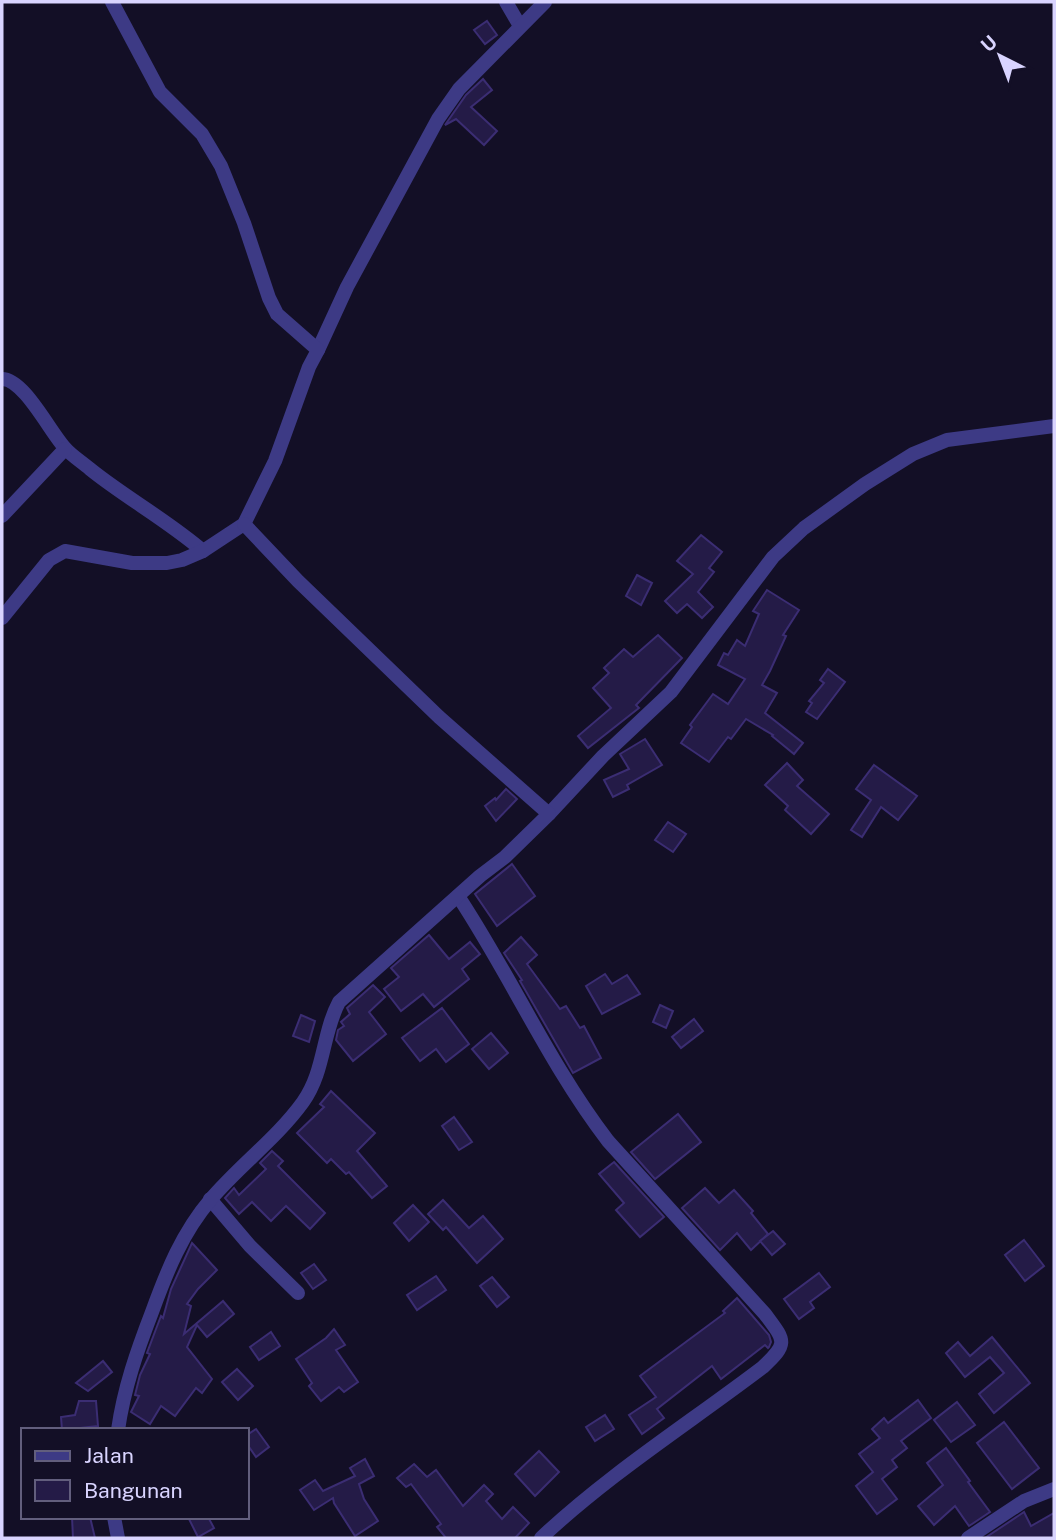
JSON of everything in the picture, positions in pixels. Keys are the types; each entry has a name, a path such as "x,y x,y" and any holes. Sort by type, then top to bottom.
{"street":[{"path":"112,2 160,93 202,134 221,166 277,314 318,351"},
{"path":"506,2 520,26"},
{"path":"2,618 49,559 57,554 65,551 148,564 182,559 203,551 244,524 270,472 309,367 347,287 438,118 459,89 545,2"},
{"path":"2,379 8,379 23,392 65,449 102,478 178,529 203,551"},
{"path":"118,1428 127,1380 169,1266 193,1222 210,1199 269,1141 304,1101 321,1066 331,1017 339,1002 505,857 603,756 671,692 773,557 821,516 891,467 913,454 947,440 1054,426"},
{"path":"2,516 65,449"},
{"path":"244,524 298,581 439,717 549,814"},
{"path":"458,896 485,937 587,1114 765,1314 783,1340 783,1347 778,1354 763,1367 642,1455 569,1512 541,1538"},
{"path":"210,1199 250,1246 298,1293"},
{"path":"968,1538 1024,1501 1054,1489"},
{"path":"114,1519 118,1538"}],"building":[{"path":"487,21 497,35 485,44 474,30"},
{"path":"483,79 492,90 471,107 497,131 484,145 456,119 445,125 466,95"},
{"path":"701,535 722,552 709,568 714,572 698,592 713,607 702,618 687,604 677,613 665,601 693,574 677,561"},
{"path":"637,575 652,583 641,605 626,596"},
{"path":"767,590 799,610 783,635 786,636 762,685 777,693 765,713 803,743 794,754 773,735 746,719 709,762 681,743 692,727 690,725 713,694 728,704 745,679 718,665 724,653 728,655 737,640 745,646 759,614 753,611"},
{"path":"658,635 682,658 636,705 639,708 588,748 578,736 611,708 593,688 609,673 604,668 624,649 633,657"},
{"path":"828,669 845,682 817,719 806,712 812,703 809,701 824,683 820,680"},
{"path":"645,739 662,765 627,785 629,789 613,797 604,780 629,769 620,754"},
{"path":"787,763 803,780 797,786 829,814 811,834 785,810 788,806 765,785"},
{"path":"874,765 917,796 898,820 881,807 862,837 851,830 871,800 856,789"},
{"path":"506,789 517,799 496,821 485,806 495,798 496,800"},
{"path":"668,822 686,834 673,852 655,840"},
{"path":"512,864 535,896 497,926 475,894"},
{"path":"429,935 449,959 470,942 480,954 462,969 469,979 434,1007 423,994 401,1011 384,989 399,977 391,968"},
{"path":"521,937 537,955 527,964 560,1009 566,1006 580,1028 584,1026 601,1058 573,1073 520,981 522,980 504,953"},
{"path":"605,974 612,984 627,975 640,994 602,1014 586,986"},
{"path":"373,985 385,997 369,1012 386,1034 353,1061 336,1040 338,1030 344,1026 341,1022 350,1014 347,1008"},
{"path":"660,1005 673,1011 666,1028 653,1022"},
{"path":"442,1008 469,1044 446,1062 436,1049 420,1061 402,1038"},
{"path":"301,1015 315,1021 309,1042 293,1036"},
{"path":"694,1019 703,1031 681,1048 672,1037"},
{"path":"491,1033 508,1053 489,1069 472,1049"},
{"path":"331,1091 375,1133 357,1151 387,1186 372,1198 349,1172 346,1174 331,1159 327,1163 297,1133 324,1107 320,1104"},
{"path":"678,1114 701,1142 655,1179 631,1152"},
{"path":"454,1117 472,1142 459,1150 442,1126"},
{"path":"272,1151 283,1161 278,1166 325,1213 310,1229 286,1206 271,1221 252,1202 239,1214 225,1198 234,1188 239,1195 266,1169 260,1163"},
{"path":"614,1162 664,1217 640,1237 616,1210 624,1203 599,1174"},
{"path":"705,1188 719,1203 734,1190 753,1211 751,1213 768,1234 751,1250 737,1233 720,1250 682,1208"},
{"path":"443,1200 469,1228 483,1216 503,1239 477,1263 446,1227 443,1230 428,1214"},
{"path":"413,1205 429,1222 409,1241 394,1223"},
{"path":"773,1231 785,1244 772,1255 760,1241"},
{"path":"1024,1240 1044,1266 1025,1281 1005,1255"},
{"path":"192,1243 217,1270 187,1304 191,1306 184,1334 223,1301 234,1314 207,1337 197,1325 187,1347 212,1379 202,1393 196,1388 175,1416 161,1406 150,1424 131,1412 139,1396 135,1395 140,1375 150,1354 147,1353"},
{"path":"314,1264 326,1280 313,1289 301,1273"},
{"path":"819,1273 830,1287 810,1302 814,1308 799,1319 784,1299"},
{"path":"436,1276 446,1290 417,1310 407,1295"},
{"path":"492,1277 509,1297 497,1307 480,1286"},
{"path":"737,1298 769,1335 769,1347 765,1345 721,1379 712,1366 657,1409 664,1418 642,1434 629,1415 656,1397 640,1376 725,1313 723,1311"},
{"path":"334,1329 345,1345 336,1350 358,1382 344,1392 339,1387 321,1401 309,1386 312,1383 296,1359 326,1338"},
{"path":"271,1332 280,1346 259,1360 250,1347"},
{"path":"992,1337 1030,1383 994,1413 979,1394 1004,1373 990,1357 965,1377 946,1353 958,1342 970,1356"},
{"path":"103,1361 112,1372 88,1391 76,1383"},
{"path":"237,1369 253,1386 238,1400 222,1382"},
{"path":"918,1400 931,1418 901,1441 907,1448 892,1460 897,1467 882,1479 897,1499 877,1514 856,1486 873,1472 859,1454 880,1438 872,1429 884,1418 888,1423"},
{"path":"79,1401 96,1401 98,1426 62,1428 61,1417 75,1415"},
{"path":"957,1402 975,1425 951,1442 934,1420"},
{"path":"605,1415 614,1429 595,1441 586,1427"},
{"path":"1004,1422 1039,1468 1012,1489 977,1443"},
{"path":"256,1429 269,1447 256,1457 248,1445 248,1434"},
{"path":"946,1448 990,1512 969,1526 955,1506 934,1525 918,1506 943,1485 927,1463"},
{"path":"539,1451 559,1472 535,1496 515,1474"},
{"path":"365,1459 374,1476 359,1484 364,1499 378,1521 355,1536 333,1498 314,1510 300,1490 315,1480 323,1491 355,1476 350,1468"},
{"path":"414,1464 427,1477 436,1470 463,1506 484,1485 493,1494 486,1501 502,1519 513,1507 529,1523 515,1538 446,1538 437,1527 441,1524 411,1484 406,1487 397,1478"},
{"path":"1024,1512 1031,1526 1054,1513 1054,1538 985,1538"},
{"path":"72,1519 90,1519 95,1538 73,1538"},
{"path":"189,1519 209,1519 214,1528 198,1537"}]}
